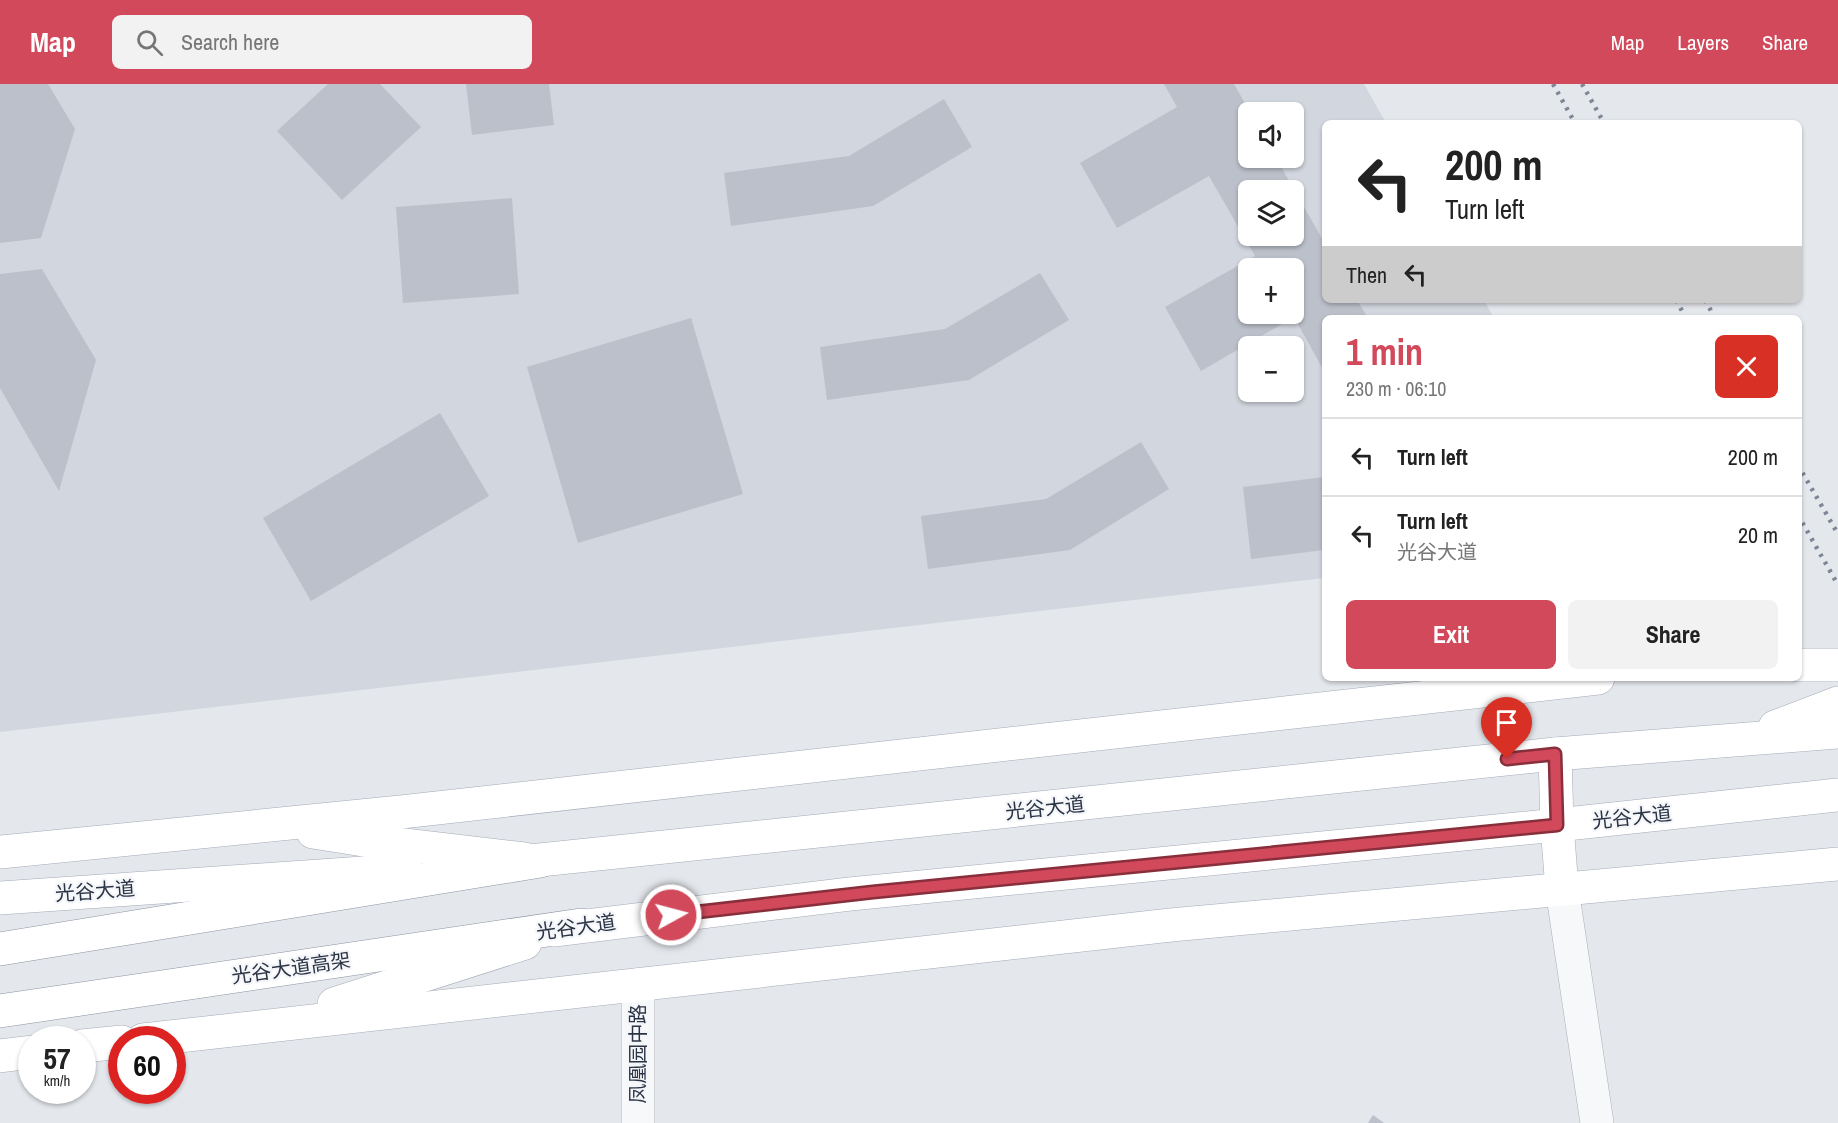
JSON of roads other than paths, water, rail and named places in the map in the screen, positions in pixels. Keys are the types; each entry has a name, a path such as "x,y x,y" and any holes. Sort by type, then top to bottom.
{"main road":[{"path":"1802,665 1838,664"},
{"path":"0,852 273,825 1571,681"},
{"path":"1739,740 1838,703"},
{"name":"光谷大道","path":"0,898 540,861 1555,754 1838,732"},
{"path":"1555,754 1562,889"},
{"name":"光谷大道","path":"0,1027 581,925 838,896 1838,795"},
{"path":"1692,810 1838,810"},
{"path":"273,825 370,841 540,861"},
{"path":"0,950 540,861"},
{"path":"186,1035 1159,927 1838,864"},
{"path":"270,1025 581,925"},
{"name":"光谷大道高架","path":"0,1011 581,925"},
{"path":"0,1056 18,1054"}],"street":[{"path":"1562,889 1597,1123"},
{"name":"凤凰园中路","path":"638,985 638,1123"}],"railway":[{"path":"1553,84 1573,120"},
{"path":"1582,84 1602,120"},
{"path":"1678,303 1684,315"},
{"path":"1707,303 1713,315"},
{"path":"1802,472 1838,534"},
{"path":"1802,522 1838,585"}]}
